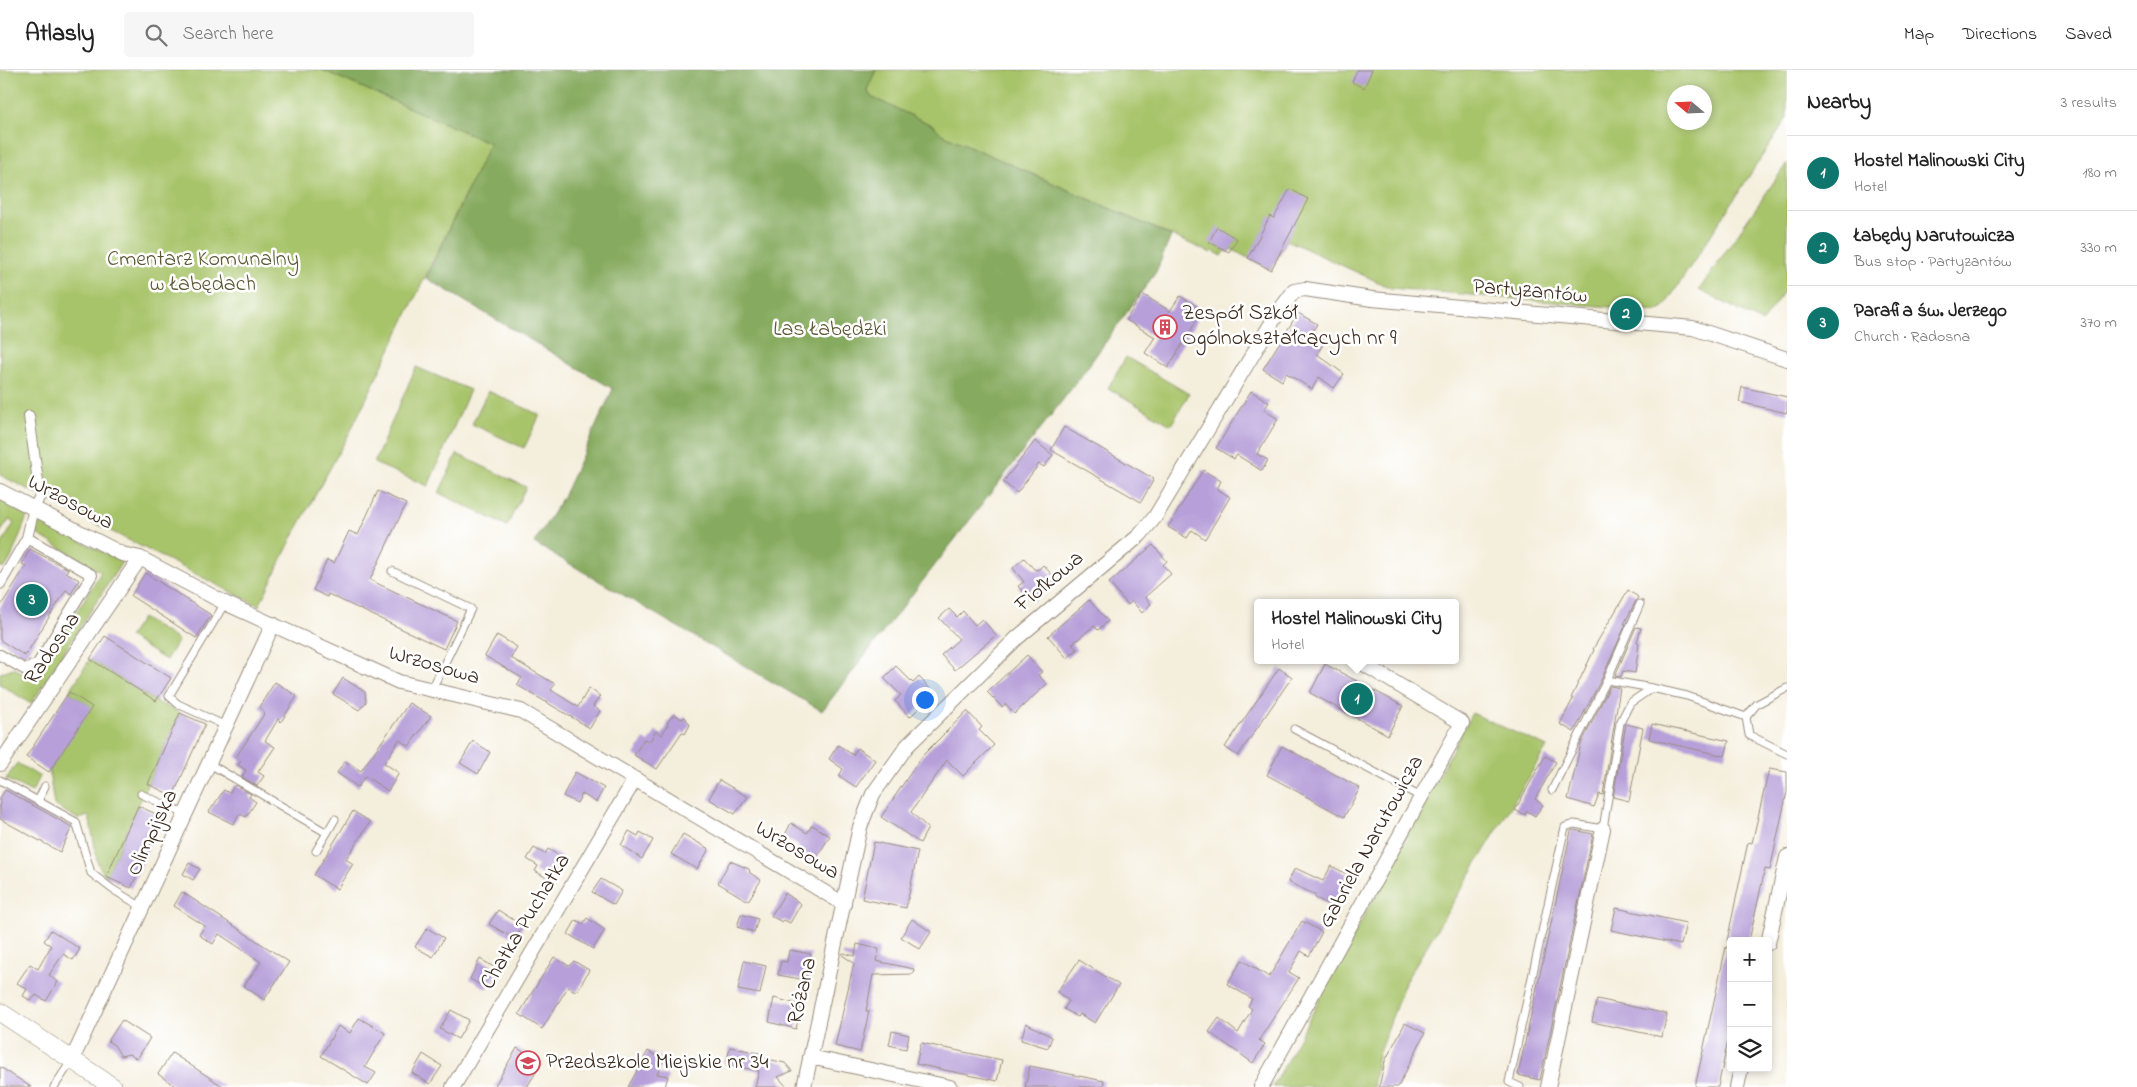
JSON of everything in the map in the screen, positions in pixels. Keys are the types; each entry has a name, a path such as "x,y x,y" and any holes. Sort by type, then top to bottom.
{"street":[{"name":"Partyzantów","path":"1294,291 1306,289 1372,299 1694,328 1787,359"},
{"name":"Fiołkowa","path":"844,904 860,827 873,794 907,746 1017,638 1145,529 1155,517 1282,306 1294,291"},
{"path":"0,584 27,538 34,508 40,496 29,416"},
{"name":"Wrzosowa","path":"0,491 117,552 140,558 225,602 399,682 521,711 844,904"},
{"path":"0,655 24,669 37,665 92,575 27,538"},
{"name":"Radosna","path":"0,764 140,558"},
{"name":"Olimpijska","path":"72,1060 273,624"},
{"name":"Gabriela Narutowicza","path":"1261,1087 1462,723 1364,664"},
{"name":"Chatka Puchatka","path":"453,1087 635,780"},
{"path":"1548,1087 1603,829"},
{"path":"1769,937 1787,857"},
{"name":"Różana","path":"804,1087 844,904"},
{"path":"0,1012 113,1087"},
{"path":"810,1057 950,1087"},
{"path":"1737,1087 1740,1072"}],"lane":[{"path":"392,571 471,608 432,689"},
{"path":"225,602 169,696 178,704 226,726"},
{"path":"1552,790 1607,680 1640,604"},
{"path":"1607,680 1687,696 1746,716"},
{"path":"1520,1087 1509,1082 1565,827 1574,824 1603,829 1620,723 1630,703 1652,688"},
{"path":"1746,716 1757,704 1787,688"},
{"path":"1746,716 1749,735 1787,754"},
{"path":"1294,729 1421,797"},
{"path":"208,763 327,833"},
{"path":"0,780 76,822 91,872 142,907"},
{"path":"38,801 45,786"},
{"path":"141,794 185,814"},
{"path":"316,851 335,819"},
{"path":"54,1087 72,1060"}],"green space":[{"name":"Cmentarz Komunalny w Łabędach","path":"0,70 322,70 490,143 351,430 293,536 259,606 0,475"},
{"name":"Las Łabędzki","path":"322,70 876,70 867,90 871,97 934,126 942,134 1171,236 1156,272 1079,379 822,711 534,543 563,497 613,389 426,278 490,143"},
{"path":"876,70 1787,70 1787,118 1664,307 1656,311 1391,288 1287,240 1271,270 1231,249 1229,252 1225,251 1222,256 1213,251 1211,253 942,134 934,126 871,97 867,90"},
{"path":"1787,163 1787,287 1762,322 1699,290"},
{"path":"1126,357 1189,394 1171,425 1108,388"},
{"path":"416,367 470,390 428,486 374,463"},
{"path":"488,391 540,415 524,448 472,424"},
{"path":"457,454 526,487 507,526 439,493"},
{"path":"0,500 28,514 11,558 5,568 0,567 0,547 14,523 9,520 0,533"},
{"path":"40,520 122,562 31,704 0,684 0,673 13,668 35,680 101,572 37,534"},
{"path":"142,618 178,640 166,660 129,637"},
{"path":"90,659 155,701 180,713 106,877 98,864 89,816 78,819 54,805 49,772 91,707 69,692"},
{"path":"1472,713 1547,747 1405,982 1378,1055 1373,1087 1273,1087"},
{"path":"17,763 40,777 32,792 6,779"}],"building":[{"path":"1357,70 1372,70 1364,88 1352,82"},
{"path":"1290,189 1308,199 1271,270 1248,258 1270,216 1274,218"},
{"path":"1217,227 1237,239 1229,252 1209,242"},
{"name":"Zespół Szkół Ogólnokształcących nr 9","path":"1142,294 1170,311 1180,296 1203,310 1168,368 1145,353 1155,337 1126,320"},
{"path":"1298,313 1317,324 1312,332 1326,340 1317,354 1344,374 1334,388 1319,377 1312,389 1286,373 1282,381 1263,369"},
{"path":"1742,387 1787,397 1787,413 1739,402"},
{"path":"1251,391 1269,402 1264,410 1278,419 1257,454 1268,460 1262,471 1237,455 1234,459 1216,448"},
{"path":"1064,427 1154,479 1141,502 1051,450"},
{"path":"1035,441 1053,455 1044,467 1039,464 1017,493 1003,482"},
{"path":"1203,470 1221,481 1217,489 1230,497 1205,539 1192,530 1187,538 1168,527"},
{"path":"378,491 406,504 370,580 457,621 444,649 328,594 327,597 313,590 327,560 334,563 349,531 358,535"},
{"path":"1153,545 1167,561 1163,565 1171,574 1145,597 1151,604 1142,613 1132,601 1128,605 1109,583"},
{"path":"30,549 68,569 66,572 79,580 71,594 66,590 25,656 0,640 0,607 26,566 22,564"},
{"path":"1024,558 1034,569 1038,570 1043,565 1057,580 1032,602 1018,586 1024,582 1013,568"},
{"path":"145,573 211,615 196,638 131,596"},
{"path":"1628,590 1638,597 1624,624 1626,624 1602,678 1574,732 1560,724 1573,699 1571,698 1593,649"},
{"path":"1089,600 1108,621 1098,630 1094,626 1072,644 1077,650 1067,658 1048,636"},
{"path":"949,609 957,617 963,611 975,625 982,619 996,635 955,670 941,655 959,639 939,618"},
{"path":"1636,627 1641,628 1637,642 1639,643 1635,673 1623,671 1621,677 1615,676"},
{"path":"497,635 517,647 511,658 555,684 551,690 578,707 589,688 600,696 593,706 600,711 590,728 517,685 522,678 485,656"},
{"path":"105,636 171,678 156,701 90,659"},
{"path":"1027,655 1042,672 1038,675 1047,684 1014,714 1006,704 1002,707 987,692"},
{"path":"1325,664 1403,706 1388,735 1310,693"},
{"path":"896,666 913,683 919,677 934,693 910,717 895,701 901,695 884,678"},
{"path":"1279,668 1292,677 1238,756 1225,747"},
{"path":"343,678 365,692 366,702 359,710 333,694"},
{"path":"275,682 297,696 281,722 278,719 265,741 275,747 258,772 264,776 257,786 242,777 246,770 238,765 241,761 236,757 263,716 264,711 259,707"},
{"path":"1610,686 1620,688 1603,795 1599,794 1594,807 1568,799 1581,744"},
{"path":"69,692 92,707 49,772 26,757"},
{"path":"409,703 431,716 409,746 399,740 384,763 399,773 388,791 365,776 358,787 337,773 345,761 361,771"},
{"path":"967,711 982,727 979,730 994,745 963,776 947,760 911,812 928,828 920,843 881,817 922,756"},
{"path":"180,713 205,724 173,796 148,784"},
{"path":"674,714 682,719 685,717 690,725 685,734 682,732 657,769 634,755 644,739 649,742 656,731 662,735 667,723"},
{"path":"1626,724 1643,728 1629,801 1613,797"},
{"path":"1652,724 1729,741 1725,756 1649,739"},
{"path":"473,741 490,752 478,774 460,763"},
{"path":"838,745 853,755 857,748 875,760 856,787 839,776 843,769 829,759"},
{"path":"1282,746 1360,788 1344,817 1267,775"},
{"path":"1545,756 1556,762 1535,799 1543,805 1535,816 1527,811 1525,815 1515,810"},
{"path":"1769,769 1787,772 1787,792 1770,870 1765,869 1750,937 1728,937 1748,842 1752,843"},
{"path":"575,772 604,788 596,802 582,794 577,803 563,796"},
{"path":"719,780 748,797 735,814 709,799"},
{"path":"235,785 251,794 249,797 256,802 246,817 240,814 233,824 209,812 224,790 229,793"},
{"path":"5,790 72,827 60,852 0,819 0,798"},
{"path":"138,806 163,817 131,888 106,877"},
{"path":"353,811 370,822 346,859 353,864 337,889 314,875"},
{"path":"791,823 807,833 812,825 830,836 813,863 796,853 799,846 784,837"},
{"path":"629,831 638,836 640,832 653,840 642,859 621,845"},
{"path":"1571,831 1593,834 1540,1080 1518,1075"},
{"path":"683,834 709,849 697,869 671,854"},
{"path":"874,842 918,851 906,908 862,899"},
{"path":"534,848 545,854 548,849 563,858 550,880 535,871 538,866 527,859"},
{"path":"730,861 749,869 750,873 761,880 748,901 718,883"},
{"path":"189,863 200,869 193,880 183,874"},
{"path":"1331,866 1353,877 1336,909 1314,897 1316,895 1288,882 1295,868 1323,881"},
{"path":"601,879 622,891 614,905 592,892"},
{"path":"182,892 289,962 264,1000 244,986 261,962 219,934 213,944 199,935 205,926 174,906"},
{"path":"785,893 801,904 790,923 784,920 782,922 771,916"},
{"path":"1616,908 1686,923 1681,945 1611,930"},
{"path":"498,910 523,926 515,939 489,924"},
{"path":"741,914 758,919 754,932 737,927"},
{"path":"587,918 605,930 593,949 568,934 576,920 583,924"},
{"path":"912,919 931,932 920,949 901,937"},
{"path":"1302,921 1322,932 1309,956 1301,951 1289,972 1299,978 1259,1040 1265,1044 1253,1063 1209,1032 1219,1018 1238,1033 1252,1009 1248,1006 1252,999 1227,984 1242,960 1269,977"},
{"path":"427,928 444,938 433,957 415,947"},
{"path":"51,930 80,949 73,960 63,954 49,975 58,982 46,1001 36,995 31,1001 23,996 27,989 17,983 30,964 38,969 51,946 44,941"},
{"path":"857,944 879,949 876,961 914,969 913,974 873,975 866,1011 869,1011 860,1052 835,1046 854,963 842,955 843,953 855,956"},
{"path":"1727,947 1727,1045 1718,1087 1695,1087"},
{"path":"789,950 811,954 806,980 778,975 781,961 787,962"},
{"path":"554,957 569,966 574,961 589,970 577,992 568,987 542,1029 519,1014"},
{"path":"480,959 499,970 487,989 470,979"},
{"path":"1079,960 1119,985 1095,1023 1080,1014 1078,1017 1064,1009 1069,1001 1057,992"},
{"path":"744,961 766,966 760,994 738,990"},
{"path":"774,998 801,1005 796,1029 769,1022"},
{"path":"1597,999 1667,1014 1662,1037 1592,1022"},
{"path":"451,1010 469,1020 458,1039 440,1029"},
{"path":"359,1018 385,1033 365,1067 376,1073 368,1085 321,1056 338,1026 350,1033"},
{"path":"122,1020 150,1038 137,1059 129,1054 121,1056 114,1045 108,1041"},
{"path":"1026,1023 1052,1037 1048,1048 1021,1040"},
{"path":"1405,1023 1425,1033 1398,1087 1379,1087 1385,1061"},
{"path":"892,1031 909,1035 906,1049 889,1045"},
{"path":"921,1043 1002,1060 997,1081 916,1064"},
{"path":"730,1047 763,1054 763,1058 785,1063 792,1071 778,1077 787,1087 755,1087 759,1071 726,1064"},
{"path":"517,1048 542,1062 527,1087 494,1087"},
{"path":"648,1051 664,1060 657,1074 668,1076 665,1087 628,1087"},
{"path":"172,1053 224,1087 176,1087 158,1074"},
{"path":"423,1054 442,1066 430,1084 412,1073"},
{"path":"1030,1066 1104,1081 1103,1087 1025,1087"},
{"path":"0,1067 31,1087 0,1087"}],"place":[{"name":"Łabędy Narutowicza","path":"1626,314"},
{"name":"Zespół Szkół Ogólnokształcących nr 9","path":"1165,327"},
{"name":"Parafia św. Jerzego","path":"32,600"},
{"name":"Hostel Malinowski City","path":"1357,699"},
{"name":"Przedszkole Miejskie nr 34","path":"528,1063"}]}
